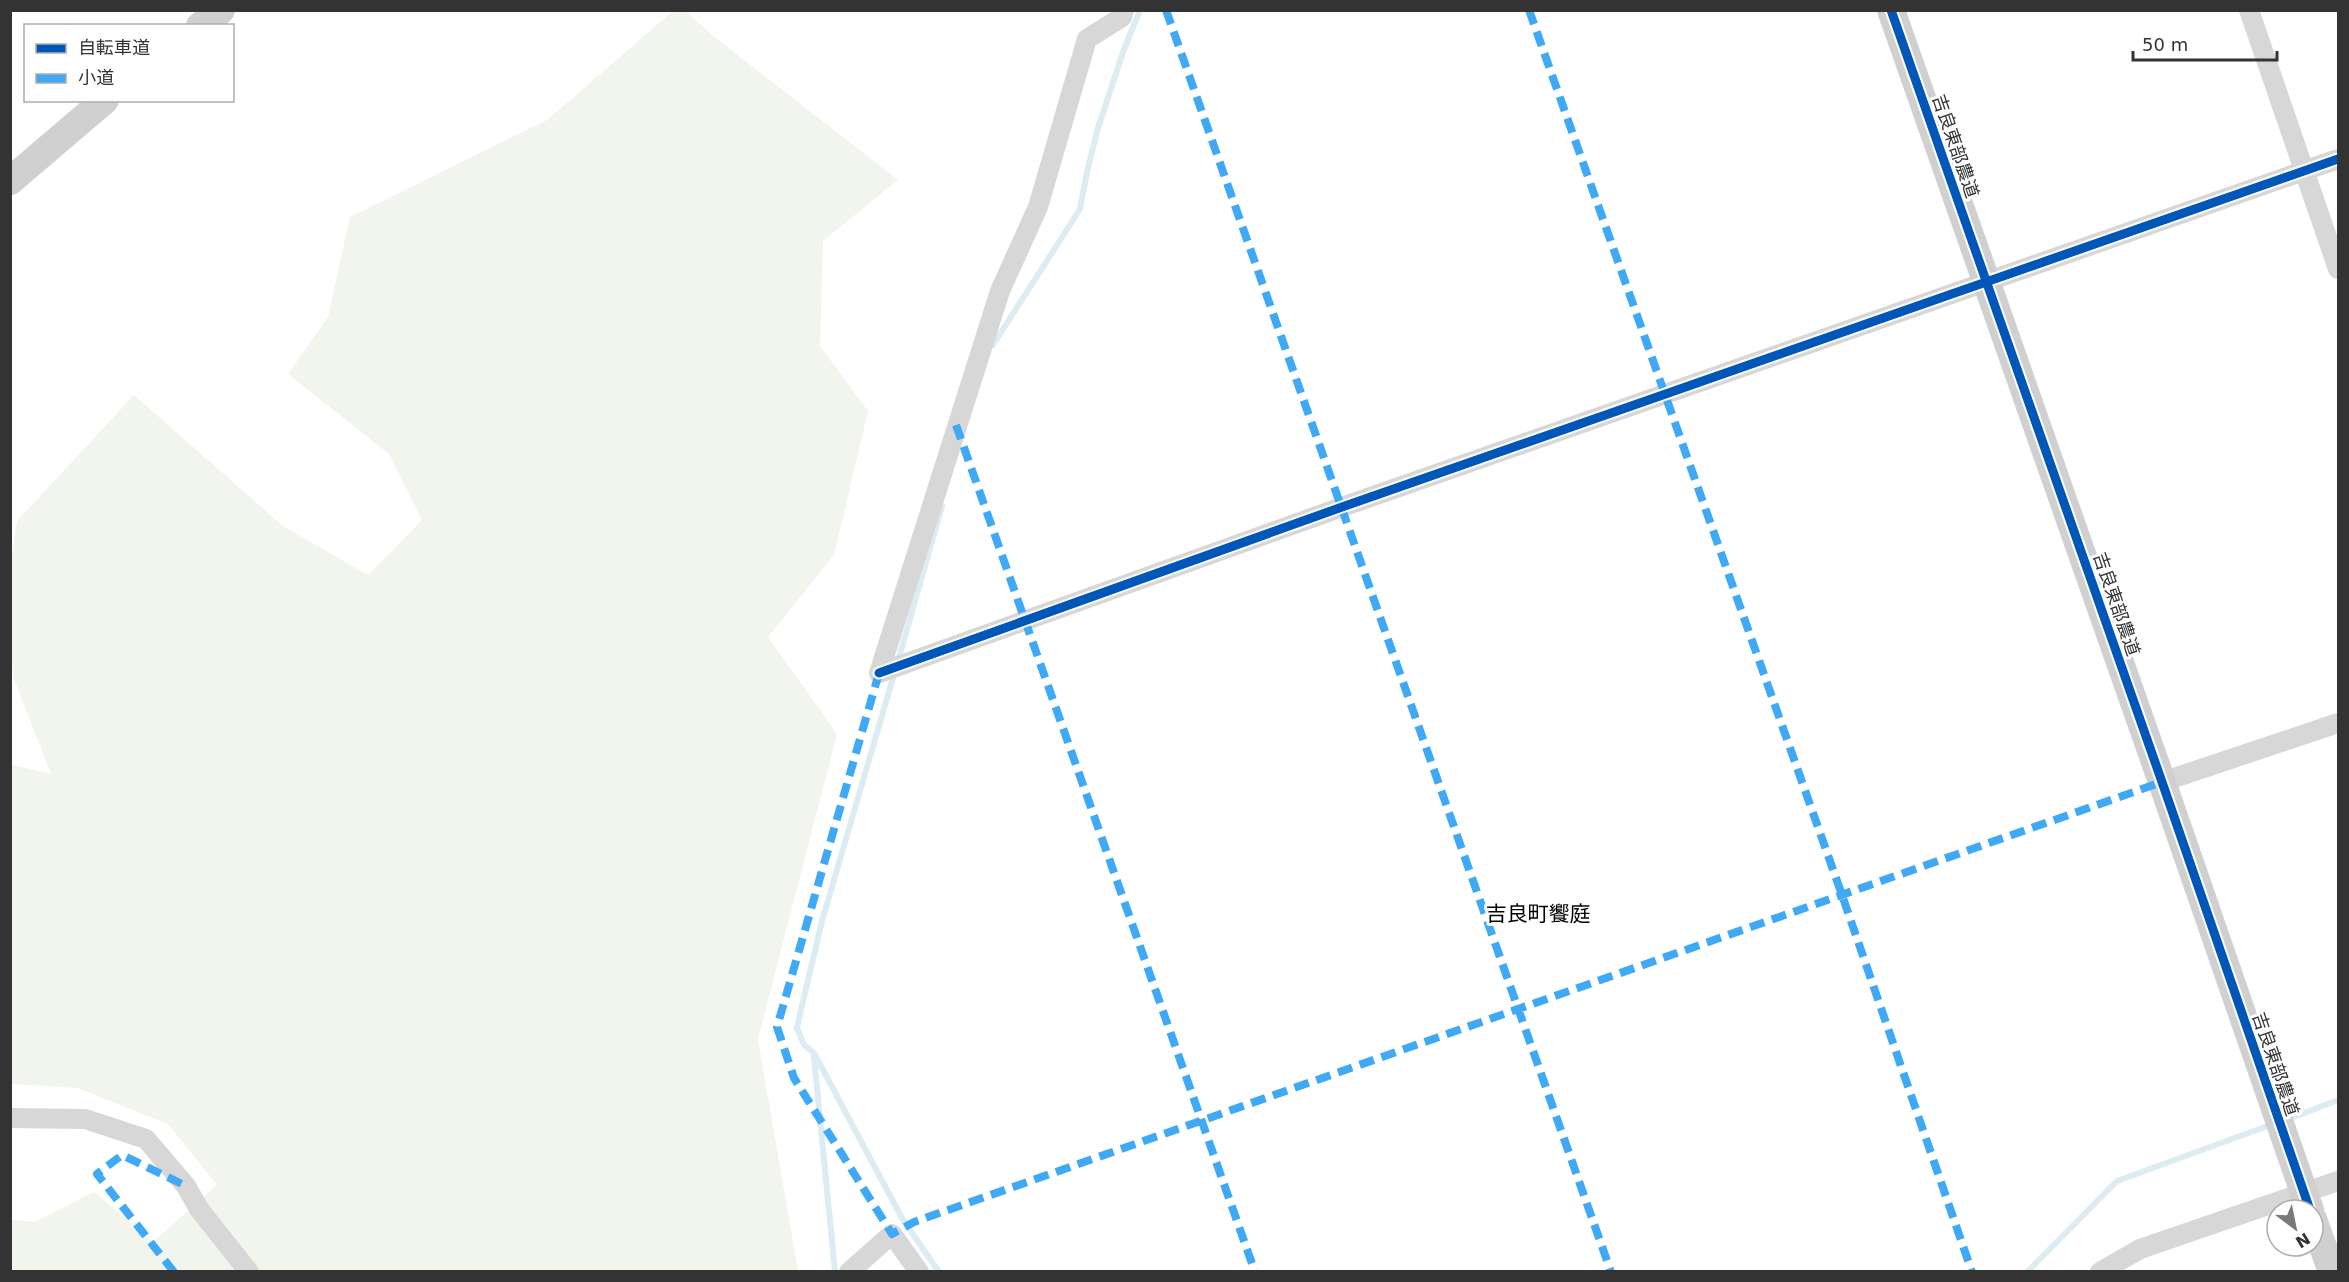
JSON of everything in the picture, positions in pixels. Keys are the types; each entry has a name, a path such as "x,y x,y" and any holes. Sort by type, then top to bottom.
{"street":[{"path":"203,24 221,10"},
{"path":"1124,10 1122,17 1087,39 1038,207 1000,291 879,673 1342,507 2338,159"},
{"name":"吉良東部農道","path":"1891,10 2162,782 2305,1198"},
{"path":"2249,10 2338,269"},
{"path":"14,172 102,102"},
{"path":"2162,782 2338,723"},
{"path":"10,1118 85,1119 146,1139 186,1186 200,1209 249,1272"},
{"path":"2311,1198 2338,1181"},
{"path":"2100,1272 2140,1250 2265,1213"},
{"path":"849,1272 892,1234 919,1272"},
{"path":"2325,1253 2332,1272"}],"shaded area":[{"path":"673,11 685,11 716,38 898,180 823,241 820,346 868,411 834,555 768,637 837,734 758,1039 798,1271 11,1271 11,1220 35,1222 94,1192 153,1242 217,1185 168,1124 77,1088 11,1084 10,764 51,774 14,679 10,647 10,567 17,521 134,395 283,526 368,575 422,520 389,454 288,374 328,317 350,217 547,120"}],"waterway":[{"path":"993,345 1080,209 1097,131 1123,52 1140,10"},
{"path":"898,661 942,506"},
{"path":"895,671 822,921 797,1028 804,1045 814,1053 903,1220 939,1272"},
{"path":"814,1057 835,1272"},
{"path":"2286,1120 2338,1100"},
{"path":"2027,1272 2117,1181 2273,1124"}],"marked path":[{"path":"1166,10 1611,1272"},
{"path":"1529,10 1842,895 1972,1272"},
{"path":"956,425 1255,1272"},
{"path":"879,673 777,1027 794,1078 892,1234 914,1222 2162,782"},
{"path":"174,1272 97,1174 122,1155 186,1186"}],"cycle path":[{"path":"1891,10 2306,1198"},
{"path":"879,673 1342,507 2338,159"}],"district":[{"name":"吉良町饗庭","path":"1538,914"}]}
